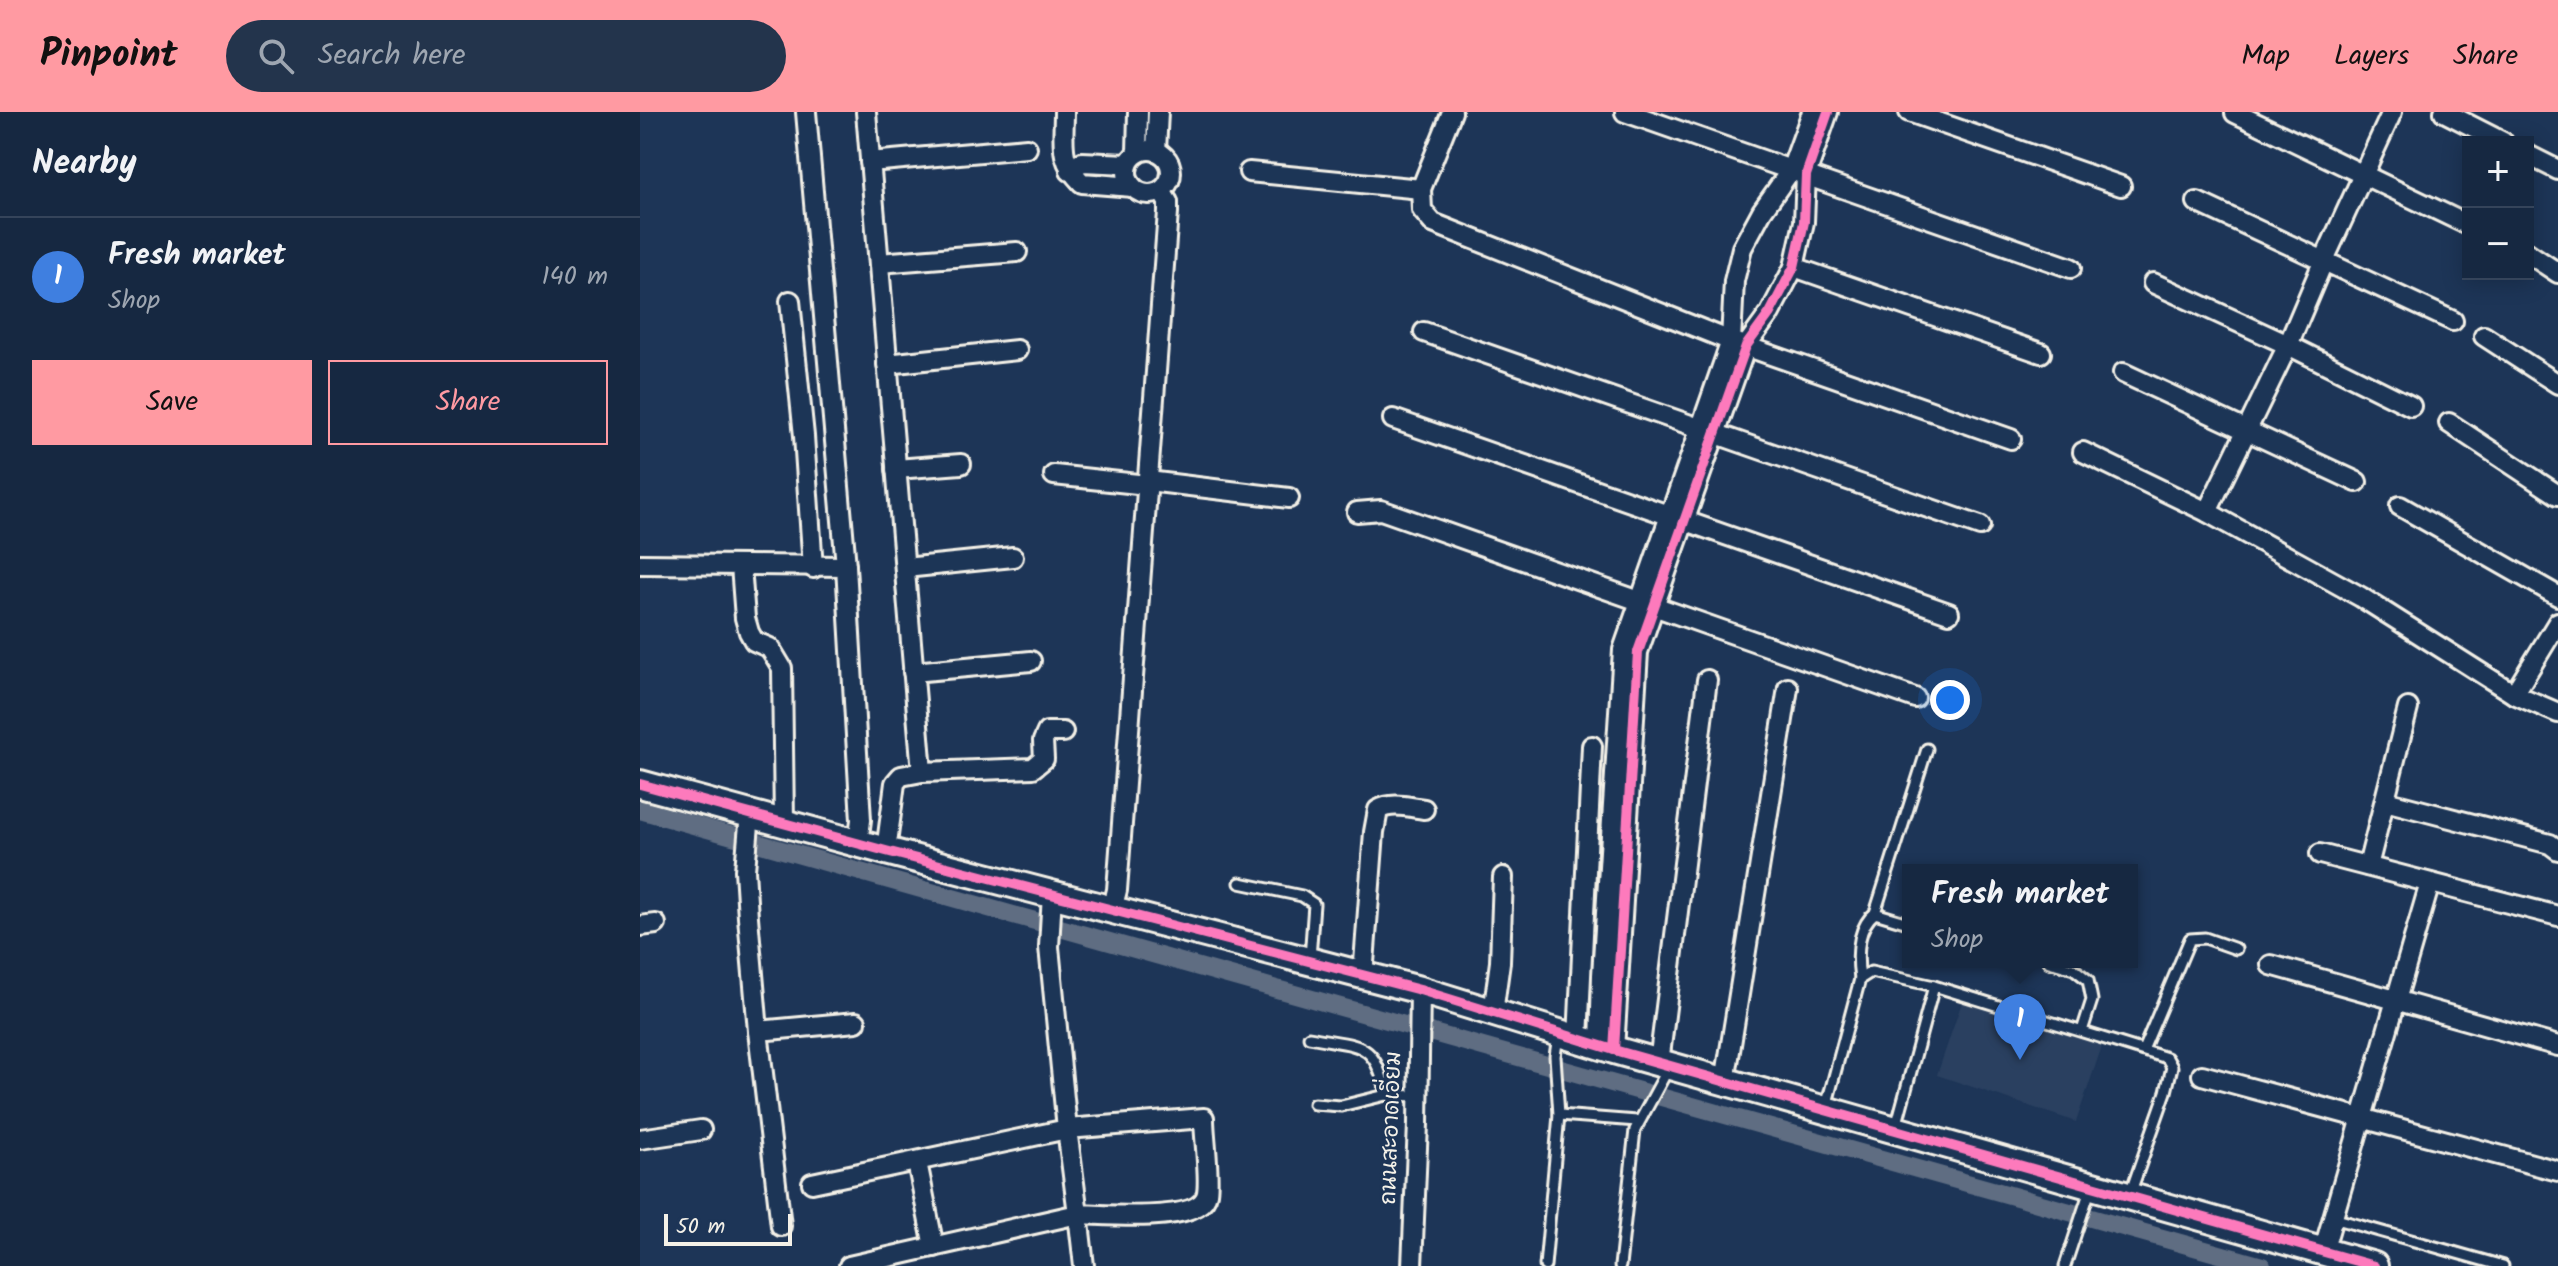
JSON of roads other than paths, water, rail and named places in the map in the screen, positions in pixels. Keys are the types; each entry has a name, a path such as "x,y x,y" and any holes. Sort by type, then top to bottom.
{"street":[{"path":"806,112 846,566 861,820 858,843"},
{"path":"866,112 922,772"},
{"path":"1064,112 1064,154 1070,171 1082,183 1133,187 1152,194 1161,191 1172,174 1165,156 1082,162 1070,171"},
{"path":"1138,112 1141,156"},
{"path":"1133,187 1127,172 1141,156 1158,112"},
{"path":"1452,112 1421,189 1422,210 1433,223 1738,344 2011,439"},
{"path":"1625,112 2071,268"},
{"path":"1738,344 1770,313 1794,267 1804,222 1799,173 1812,112"},
{"path":"1581,1045 1602,975 1627,698 1647,604 1738,344 1734,281 1742,248 1762,211 1799,173 1828,112"},
{"path":"1909,112 2121,186"},
{"path":"2207,512 2288,345 2392,112"},
{"path":"2444,112 2491,136"},
{"path":"2235,113 2462,222"},
{"path":"870,162 1027,148"},
{"path":"2534,158 2558,170"},
{"path":"1249,172 1421,189"},
{"path":"1112,910 1117,890 1168,212 1168,202 1161,191"},
{"path":"2197,202 2453,321"},
{"path":"879,263 1017,252"},
{"path":"2534,257 2558,273"},
{"path":"1794,267 2041,353"},
{"path":"2153,283 2411,406"},
{"path":"790,301 813,568"},
{"path":"1424,332 1980,526"},
{"path":"2484,336 2558,384"},
{"path":"887,364 1017,350"},
{"path":"2123,373 2357,482"},
{"path":"1393,419 1949,613"},
{"path":"2449,423 2558,495"},
{"path":"2083,452 2207,512 2361,597 2514,694 2558,713"},
{"path":"896,469 961,464"},
{"path":"1054,475 1289,498"},
{"path":"2400,506 2558,596"},
{"path":"1357,512 1381,510 1915,698"},
{"path":"905,568 1013,557"},
{"path":"640,564 846,566"},
{"path":"741,566 749,632 754,641 770,648 782,668 784,823"},
{"path":"2514,694 2558,622"},
{"path":"913,672 1031,661"},
{"path":"1663,1070 1707,680"},
{"path":"1725,1082 1788,688"},
{"path":"2368,866 2408,708"},
{"path":"886,851 895,781 901,776 922,772 1033,768 1044,759 1043,741 1047,732 1063,732"},
{"path":"1581,1045 1592,746"},
{"path":"640,784 749,820 784,823 858,843 1051,902 1112,910 1363,976 1420,1000 1493,1013 1663,1070 1725,1082 1826,1110 2089,1193 2129,1197 2374,1266"},
{"path":"2385,801 2550,844 2558,850"},
{"path":"1363,976 1378,810 1398,805 1424,809"},
{"path":"749,820 745,870 758,1031 781,1226"},
{"path":"2320,854 2558,916"},
{"path":"1493,1013 1500,962 1503,877"},
{"path":"2323,1252 2430,883"},
{"path":"1051,902 1049,947 1084,1266"},
{"path":"2271,965 2558,1046"},
{"name":"ถนนสะอาดเอี่ยม","path":"1412,1266 1420,1000"},
{"path":"758,1031 856,1022"},
{"path":"2202,1075 2558,1171"},
{"path":"812,1183 1067,1129 1204,1118 1207,1195 1200,1206 1177,1215 1078,1214 849,1266"},
{"path":"640,1139 701,1130"},
{"path":"917,1162 934,1247"}],"lane":[{"path":"1826,1110 1860,979 1857,960 1863,930 1867,919 1875,913 1927,749"},
{"path":"1240,883 1302,896 1314,904 1310,962"},
{"path":"1875,913 1902,921"},
{"path":"2143,1050 2190,939 2205,938 2236,949"},
{"path":"2070,968 2088,980 2092,1000 2082,1031"},
{"path":"1860,979 1871,972 1934,986 2167,1058 2172,1067 2166,1092 2129,1197"},
{"path":"1895,1130 1934,986"},
{"path":"1309,1037 1361,1047 1374,1056 1386,1095"},
{"path":"1545,1266 1559,1115 1558,1087 1581,1045"},
{"path":"1620,1266 1637,1121 1663,1070"},
{"path":"1314,1104 1341,1106 1386,1095 1418,1096"},
{"path":"1559,1115 1637,1121"},
{"path":"2065,1266 2089,1193"},
{"path":"2333,1218 2503,1266"}],"waterway":[{"path":"640,810 2262,1266"}],"place":[{"name":"Fresh market","path":"2020,1060"}]}
